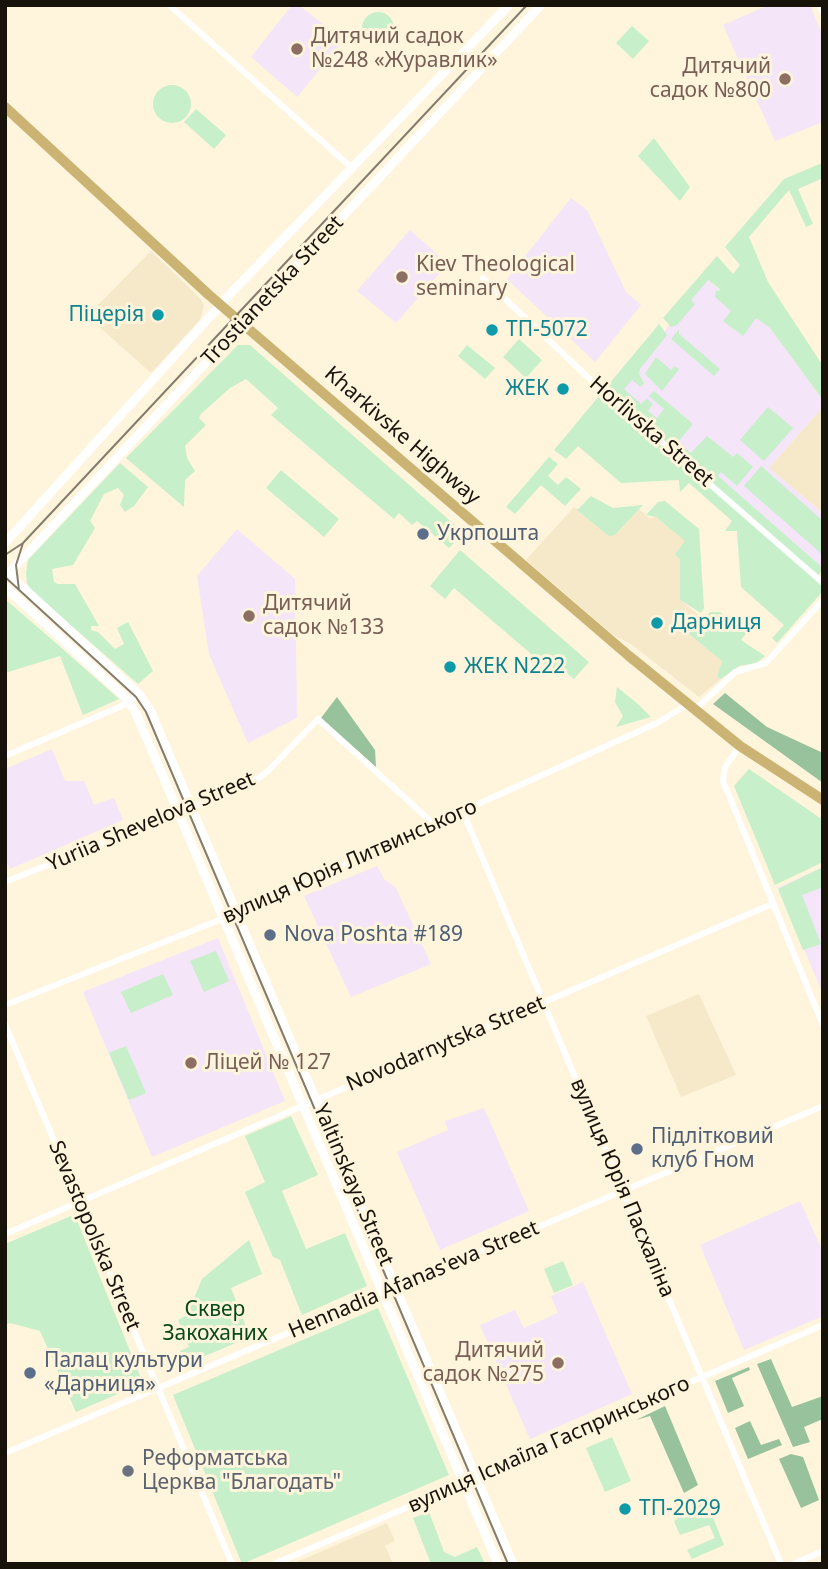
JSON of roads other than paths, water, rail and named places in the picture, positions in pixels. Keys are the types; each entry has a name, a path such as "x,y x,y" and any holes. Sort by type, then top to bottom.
{"main road":[{"name":"Kharkivske Highway","path":"5,107 220,305 691,708 740,746 823,800"}],"street":[{"path":"169,5 352,168"},
{"name":"Trostianetska Street","path":"5,543 220,305 509,5"},
{"name":"Trostianetska Street","path":"6,574 244,325 376,178 541,5"},
{"path":"819,5 823,13"},
{"name":"Horlivska Street","path":"483,278 595,383 823,583"},
{"name":"Yaltinskaya Street","path":"6,574 139,694 151,712 513,1564"},
{"path":"5,587 129,702"},
{"name":"вулиця Юрія Литвинського","path":"5,1005 224,919 691,708 735,672 766,663 823,600"},
{"path":"5,756 129,702 139,694"},
{"name":"Yaltinskaya Street","path":"129,702 179,812 498,1564"},
{"name":"Yuriia Shevelova Street","path":"5,882 250,785 268,771 318,719 435,825"},
{"path":"740,746 725,767 723,781 823,1025"},
{"name":"вулиця Юрія Пасхаліна","path":"463,812 781,1564"},
{"name":"Novodarnytska Street","path":"5,1234 772,904"},
{"name":"Sevastopolska Street","path":"5,1024 232,1564"},
{"name":"Hennadia Afanas'eva Street","path":"5,1453 823,1106"},
{"name":"вулиця Ісмаїла Гаспринського","path":"274,1564 823,1325"},
{"path":"793,1564 823,1551"}],"tram line":[{"path":"5,555 23,543 527,5"},
{"path":"19,590 16,565 23,543"},
{"path":"5,577 136,697 146,712 508,1564"}],"place":[{"name":"Дитячий садок №248 «Журавлик»","path":"297,49"},
{"name":"Дитячий садок №800","path":"785,79"},
{"name":"Kiev Theological seminary","path":"402,277"},
{"name":"Піцерія","path":"158,315"},
{"name":"ТП-5072","path":"492,330"},
{"name":"ЖЕК","path":"563,389"},
{"name":"Укрпошта","path":"423,534"},
{"name":"Дитячий садок №133","path":"249,616"},
{"name":"Дарниця","path":"657,623"},
{"name":"ЖЕК N222","path":"450,667"},
{"name":"Nova Poshta #189","path":"270,935"},
{"name":"Ліцей № 127","path":"191,1063"},
{"name":"Підлітковий клуб Гном","path":"637,1149"},
{"name":"Дитячий садок №275","path":"558,1363"},
{"name":"Палац культури «Дарниця»","path":"30,1373"},
{"name":"Реформатська Церква \"Благодать\"","path":"128,1471"},
{"name":"ТП-2029","path":"625,1509"}],"park label":[{"name":"Сквер Закоханих","path":"215,1322"}]}
